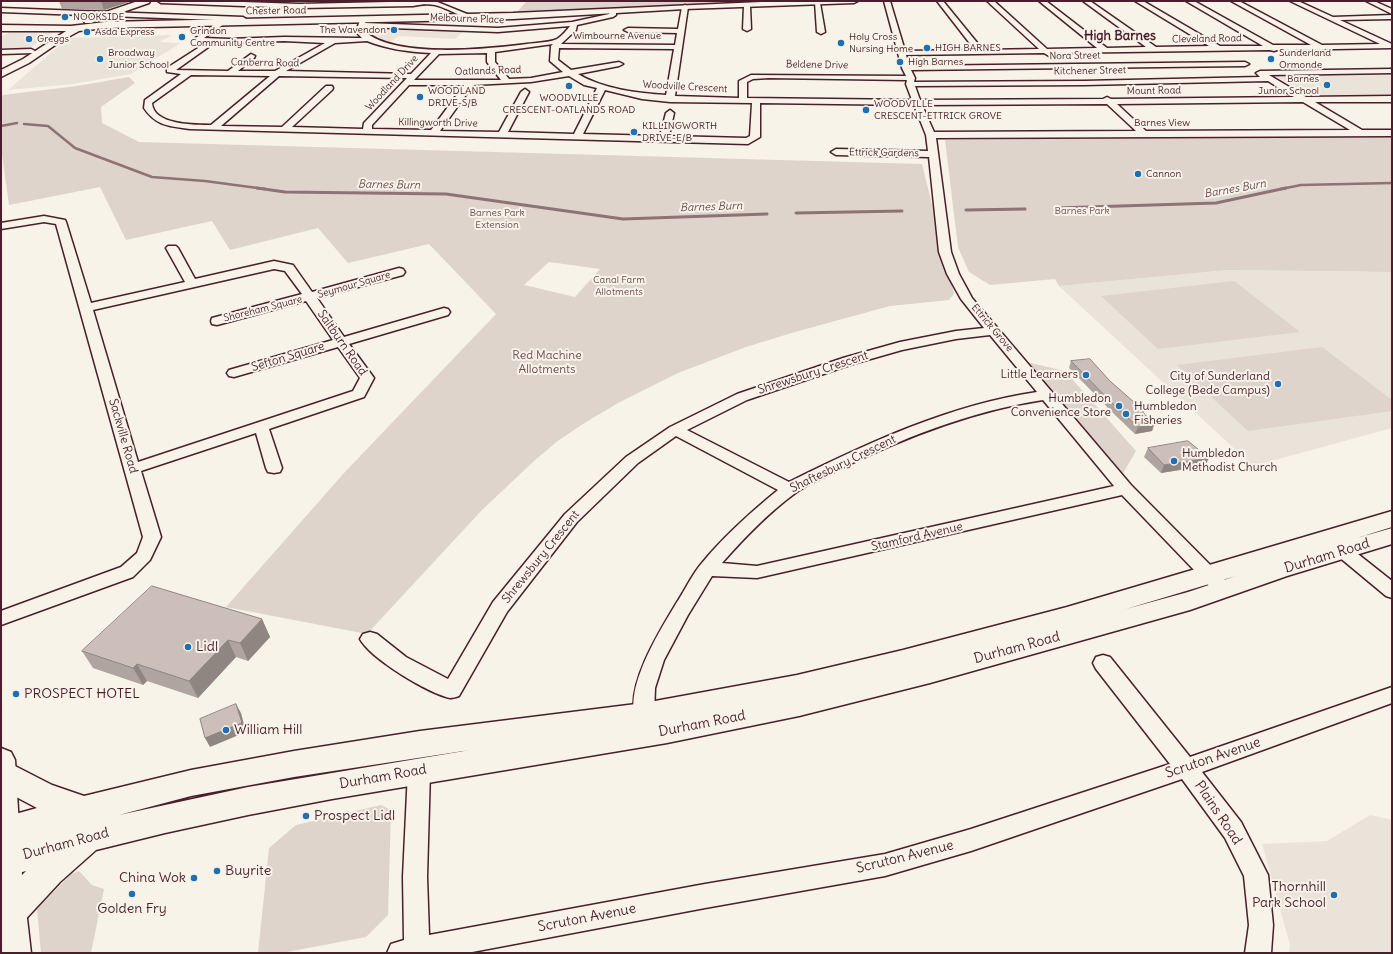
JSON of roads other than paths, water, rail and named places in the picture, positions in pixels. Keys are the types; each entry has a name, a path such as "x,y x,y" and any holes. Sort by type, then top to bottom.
{"highway":[{"name":"Durham Road","path":"420,757 669,730 803,704 913,677 1217,583 1335,545 1392,519"},
{"name":"Durham Road","path":"1335,545 1392,536"},
{"name":"Durham Road","path":"4,847 87,823 194,812 298,792 420,757 797,686 903,661 1066,617 1217,583"},
{"path":"2,767 29,790 62,805 87,823 48,871 10,911"}],"main road":[{"path":"1,69 77,26 106,14 146,1"},
{"name":"Chester Road","path":"1,28 105,26 224,21 362,23 613,12 684,7 748,6 854,1"},
{"path":"1,74 26,61 77,26"},
{"path":"13,52 35,49"},
{"path":"2,767 4,847 15,953"}],"street":[{"path":"161,1 209,2 251,7"},
{"path":"368,39 334,41 284,39 203,41 198,38 224,21 251,7 264,4 413,4 427,1 440,4 464,14 463,18"},
{"name":"Ettrick Grove","path":"887,1 916,103 931,135 945,252 967,299 1125,489 1217,583"},
{"path":"940,1 981,52"},
{"path":"990,1 1045,51 1110,103 1144,134"},
{"path":"1042,1 1106,51"},
{"path":"1086,1 1155,50"},
{"path":"1138,1 1362,134"},
{"path":"1189,1 1274,48"},
{"path":"1234,1 1323,48"},
{"path":"1293,1 1392,46"},
{"path":"1369,1 1392,12"},
{"path":"817,2 821,32"},
{"path":"747,29 748,6"},
{"path":"670,99 684,7"},
{"path":"1,10 224,21 243,19"},
{"path":"557,43 574,27 572,24 611,16 613,15 613,12"},
{"path":"1330,18 1392,17"},
{"path":"362,23 360,32 368,39"},
{"name":"Melbourne Place","path":"362,23 498,30 572,24"},
{"path":"628,30 681,31"},
{"name":"Wimbourne Avenue","path":"368,39 382,45 397,48 437,51 491,50 557,43 678,47"},
{"name":"Canberra Road","path":"213,41 170,70 175,72 414,76"},
{"path":"214,127 278,74 334,41"},
{"name":"Woodville Crescent","path":"557,43 553,53 554,61 569,73 587,83 637,96 670,99 743,101 916,103"},
{"name":"Cleveland Road","path":"902,52 1106,51 1392,46"},
{"path":"491,50 491,62 507,82"},
{"name":"Woodland Drive","path":"368,131 367,124 437,51"},
{"path":"1,52 13,52"},
{"path":"230,73 251,56"},
{"name":"Oatlands Road","path":"407,83 470,84 531,80 619,64"},
{"name":"Nora Street","path":"909,76 1064,67 1245,64"},
{"path":"346,75 356,66"},
{"path":"1260,73 1392,71"},
{"name":"Killingworth Drive","path":"190,72 148,102 148,108 156,118 169,123 214,127 284,130 748,141 755,137 756,101"},
{"name":"Beldene Drive","path":"743,101 743,81 751,78 769,76 909,76"},
{"name":"Kitchener Street","path":"909,76 1084,82 1270,79"},
{"path":"434,134 470,84"},
{"path":"284,130 329,88"},
{"path":"577,137 602,88"},
{"path":"502,135 525,92"},
{"name":"Mount Road","path":"916,103 1110,103 1392,99"},
{"path":"664,139 670,113"},
{"name":"Barnes View","path":"931,135 1392,133"},
{"name":"Ettrick Gardens","path":"836,152 933,154"},
{"name":"Sackville Road","path":"1,226 44,219 61,222 152,537 144,556 127,572 1,618"},
{"path":"172,248 192,284"},
{"name":"Saltburn Road","path":"86,308 274,265 289,268 367,378 359,394 132,469"},
{"name":"Seymour Square","path":"310,297 399,272"},
{"name":"Shoreham Square","path":"217,321 310,297"},
{"name":"Sefton Square","path":"234,373 444,312"},
{"name":"Shrewsbury Crescent","path":"370,639 398,662 418,675 452,690 500,607 571,518 632,460 674,430 742,397 848,361 900,346 956,335 994,331"},
{"name":"Shaftesbury Crescent","path":"644,715 645,688 654,660 681,611 707,569 743,528 789,489 846,460 908,433 983,408 1013,400 1047,395"},
{"path":"261,426 274,468"},
{"path":"674,430 732,458 789,489"},
{"name":"Stamford Avenue","path":"707,569 758,572 1125,489"},
{"path":"1335,545 1392,591"},
{"name":"Plains Road","path":"1103,663 1233,830 1256,875 1262,925 1258,953"},
{"name":"Scruton Avenue","path":"411,952 705,896 885,865 971,840 1186,768 1392,695"},
{"path":"411,952 420,757"}],"waterway":[{"path":"1,126 17,123"},
{"name":"Barnes Burn","path":"24,124 48,126 75,148 152,177 205,181 265,189"},
{"name":"Barnes Burn","path":"1286,188 1301,185 1392,183"},
{"name":"Barnes Burn","path":"257,188 285,192 446,194 623,219 767,214"},
{"name":"Barnes Burn","path":"1056,208 1216,203 1286,188"},
{"name":"Barnes Burn","path":"1281,189 1286,188"},
{"name":"Barnes Burn","path":"966,210 1025,209"},
{"path":"796,213 902,211"}],"place":[{"name":"NOOKSIDE","path":"65,17"},
{"name":"The Wavendon","path":"394,30"},
{"name":"Asda Express","path":"87,32"},
{"name":"Grindon Community Centre","path":"182,37"},
{"name":"Greggs","path":"29,39"},
{"name":"Holy Cross Nursing Home","path":"841,43"},
{"name":"HIGH BARNES","path":"927,48"},
{"name":"Broadway Junior School","path":"100,59"},
{"name":"Sunderland Ormonde","path":"1271,59"},
{"name":"High Barnes","path":"900,62"},
{"name":"Barnes Junior School","path":"1327,85"},
{"name":"WOODVILLE CRESCENT-OATLANDS ROAD","path":"569,86"},
{"name":"WOODLAND DRIVE-S/B","path":"420,97"},
{"name":"WOODVILLE CRESCENT-ETTRICK GROVE","path":"866,110"},
{"name":"KILLINGWORTH DRIVE-E/B","path":"634,132"},
{"name":"Cannon","path":"1138,174"},
{"name":"Little Learners","path":"1086,375"},
{"name":"City of Sunderland College (Bede Campus)","path":"1278,384"},
{"name":"Humbledon Convenience Store","path":"1119,406"},
{"name":"Humbledon Fisheries","path":"1126,414"},
{"name":"Humbledon Methodist Church","path":"1174,461"},
{"name":"Lidl","path":"188,647"},
{"name":"PROSPECT HOTEL","path":"16,694"},
{"name":"William Hill","path":"226,730"},
{"name":"Prospect Lidl","path":"306,816"},
{"name":"Buyrite","path":"217,871"},
{"name":"China Wok","path":"194,878"},
{"name":"Golden Fry","path":"132,894"},
{"name":"Thornhill Park School","path":"1334,895"}],"district":[{"name":"High Barnes","path":"1120,36"}],"park label":[{"name":"Barnes Park","path":"1082,211"},
{"name":"Barnes Park Extension","path":"497,218"},
{"name":"Canal Farm Allotments","path":"619,286"},
{"name":"Red Machine Allotments","path":"547,363"}]}
